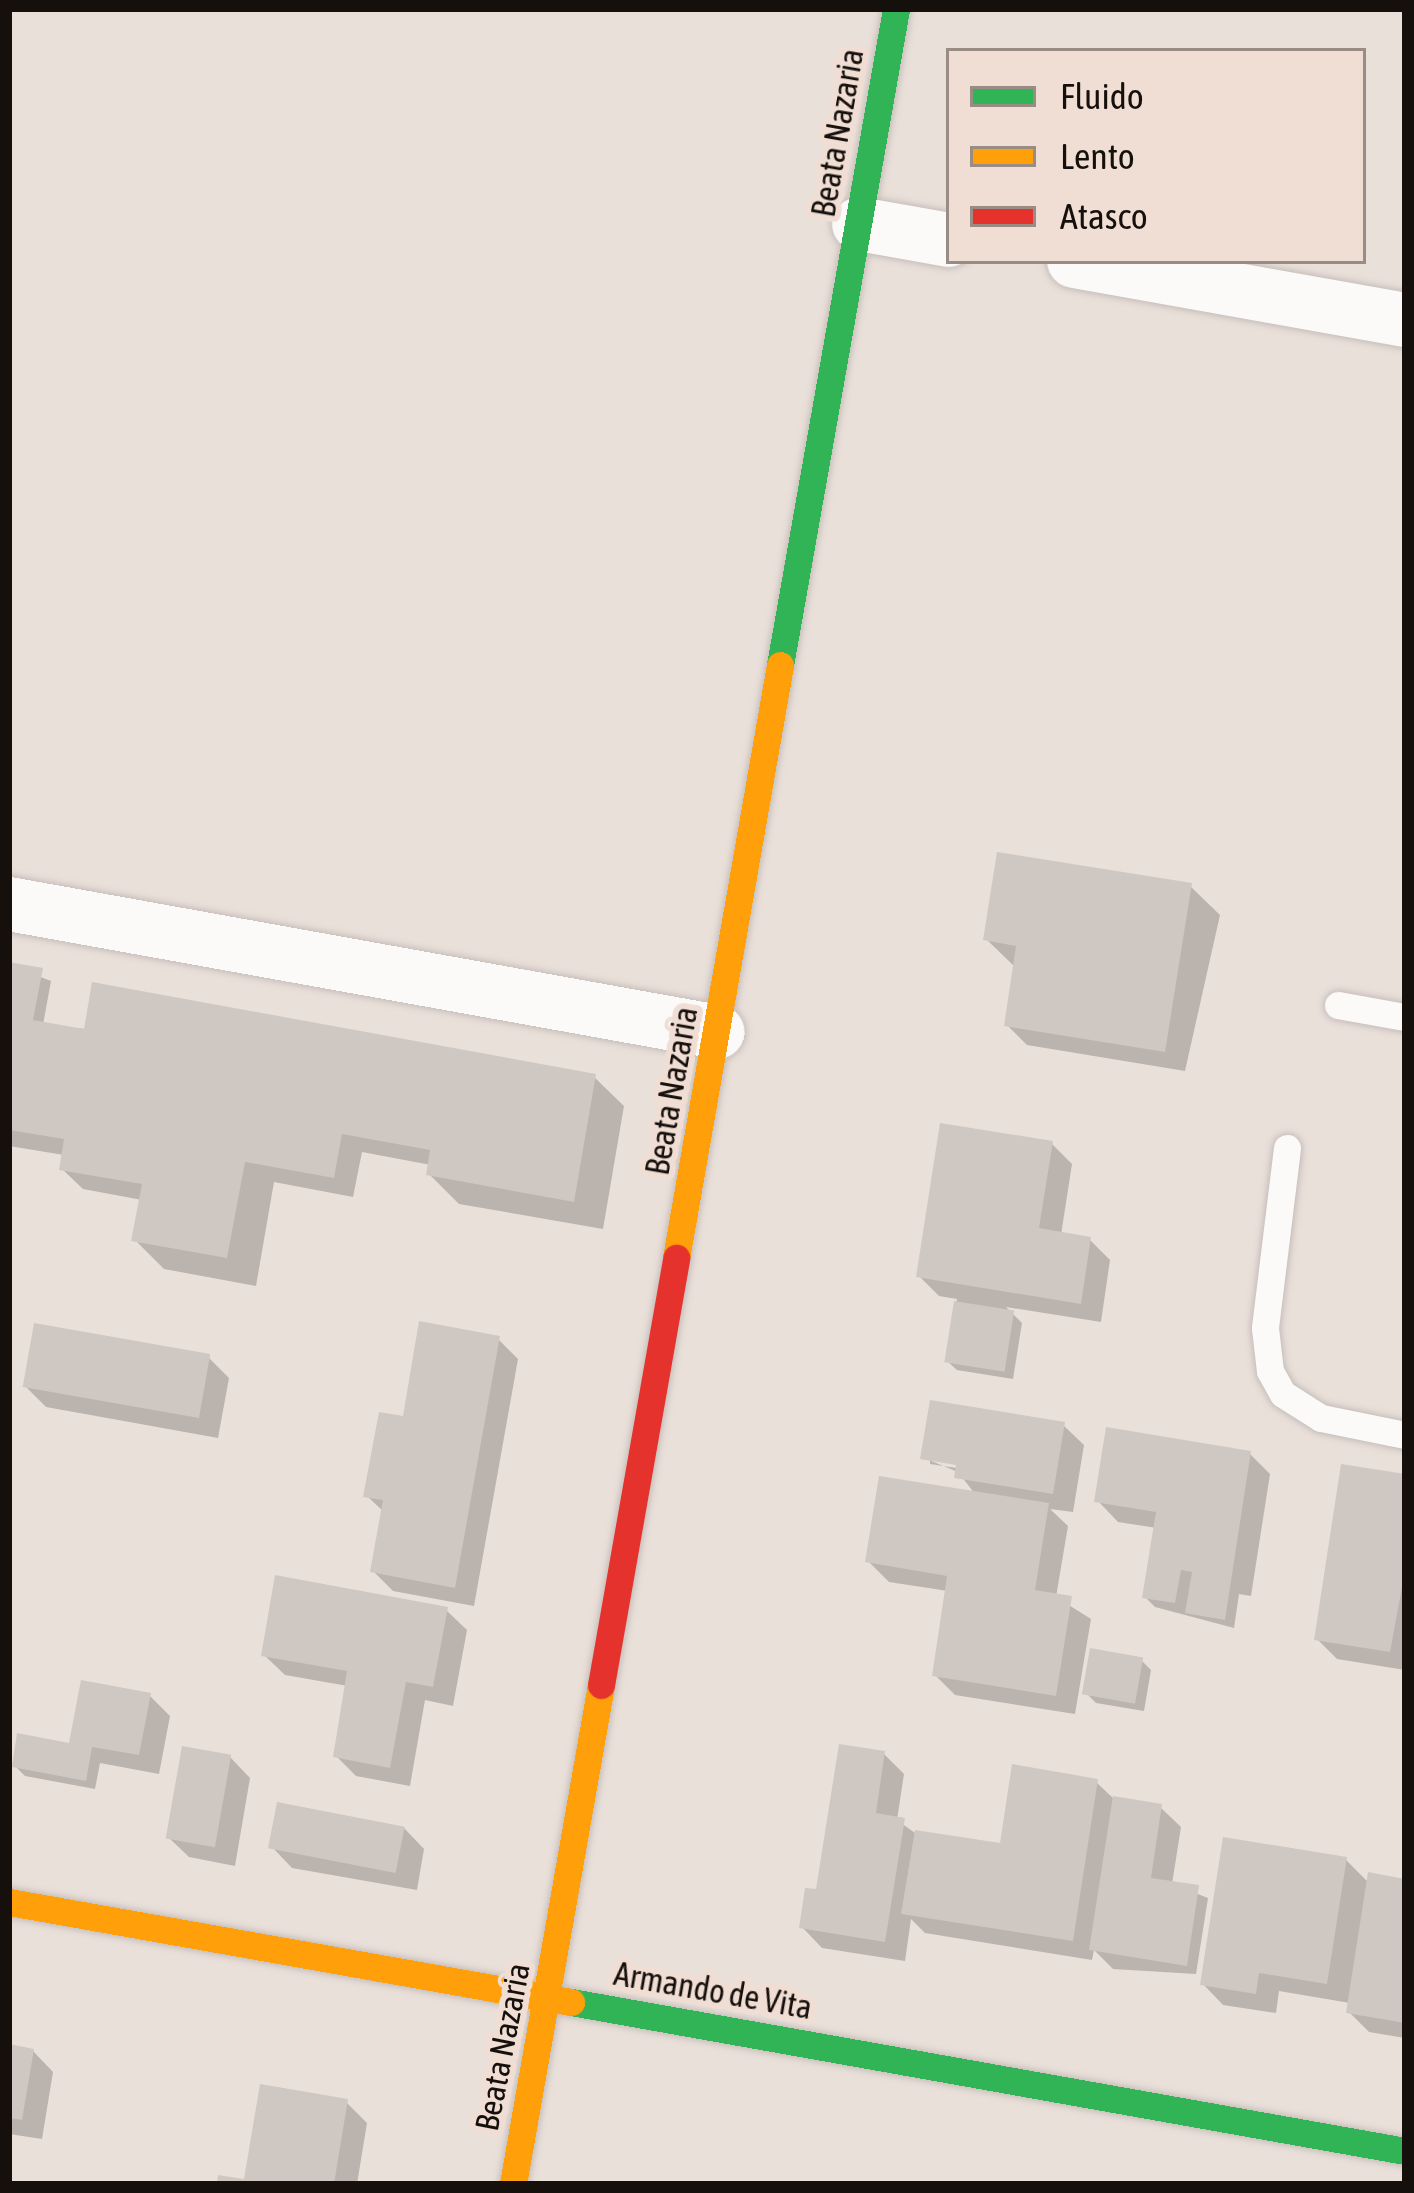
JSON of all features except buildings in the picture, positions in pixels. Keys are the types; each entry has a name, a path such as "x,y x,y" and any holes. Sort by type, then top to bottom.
{"main road":[{"name":"Beata Nazaria","path":"513,2184 896,9"},
{"name":"Armando de Vita","path":"9,1902 1405,2151"}],"street":[{"path":"859,224 946,239"},
{"path":"1091,264 1405,320"},
{"path":"9,904 718,1032"}],"lane":[{"path":"1338,1005 1405,1017"},
{"path":"1286,1148 1265,1328 1270,1370 1283,1394 1321,1418 1405,1435"}],"traffic: fast":[{"path":"780,665 896,9"},
{"path":"571,2002 1405,2151"}],"traffic: slow":[{"path":"676,1258 780,665"},
{"path":"513,2184 601,1685"},
{"path":"9,1902 571,2002"}],"traffic: jam":[{"path":"601,1685 676,1258"}]}
